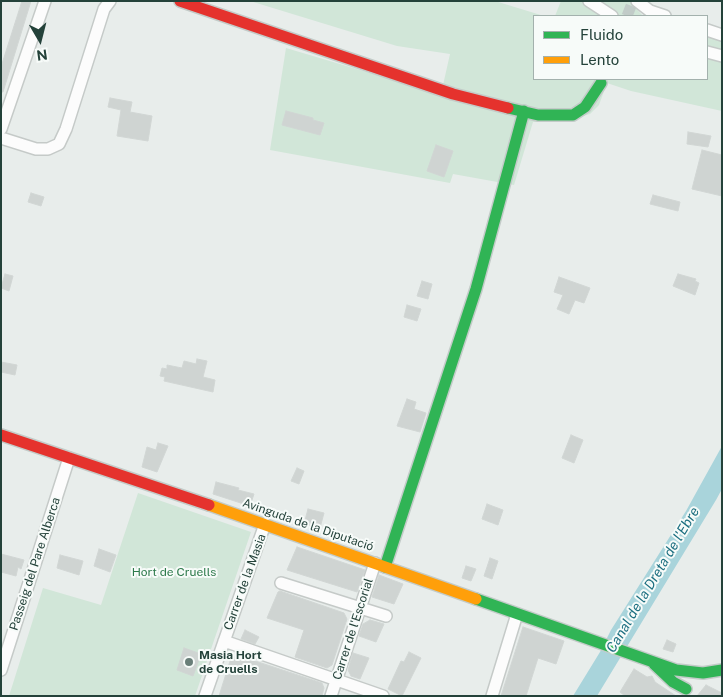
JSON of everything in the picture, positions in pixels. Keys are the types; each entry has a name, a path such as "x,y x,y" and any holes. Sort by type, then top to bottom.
{"street":[{"path":"1,129 45,1"},
{"path":"1,138 36,149 48,149 59,144 66,129 104,9 110,1"},
{"path":"180,1 454,94 538,115 573,114 586,107 601,83"},
{"path":"589,1 610,15"},
{"path":"637,1 650,11 661,15"},
{"path":"708,30 722,34"},
{"path":"708,52 722,56"},
{"path":"380,565 442,396 476,289 524,111"},
{"name":"Avinguda de la Diputació","path":"1,435 265,524 676,670 694,672 722,670"},
{"name":"Passeig del Pare Alberca","path":"1,670 69,458"},
{"name":"Carrer de la Masia","path":"205,696 265,524"},
{"name":"Carrer de l'Escorial","path":"331,696 360,608 380,565"},
{"path":"281,583 386,616"},
{"path":"492,696 517,614"},
{"path":"224,641 383,696"},
{"path":"651,661 687,694 694,687 694,672"}],"green space":[{"path":"250,1 495,1 541,15 533,15 533,80 708,80 708,37 722,42 722,111 631,91 607,83 599,105 590,114 562,122 533,122 514,185 453,174 450,183 270,150 286,48 441,94 450,54 397,46"},
{"path":"561,1 629,1 642,15 555,15"},
{"name":"Hort de Cruells","path":"138,493 251,532 195,696 9,696 43,588 101,605"}],"water":[{"name":"Canal de la Dreta de l'Ebre","path":"722,446 722,489 716,500 597,696 573,696 611,630 686,511"}],"building":[{"path":"22,1 31,1 3,92 1,92 1,67"},
{"path":"110,98 132,102 130,112 152,116 148,141 117,136 121,110 108,107"},
{"path":"286,111 324,123 320,135 282,125"},
{"path":"688,132 711,136 708,147 687,144"},
{"path":"436,145 453,151 444,177 427,171"},
{"path":"702,150 722,155 722,196 692,189"},
{"path":"31,193 44,197 41,206 28,202"},
{"path":"653,195 680,202 678,211 650,204"},
{"path":"5,274 13,276 9,291 1,288"},
{"path":"678,274 696,279 695,281 699,283 695,295 673,286"},
{"path":"559,277 590,288 584,303 575,300 569,314 557,309 563,295 554,292"},
{"path":"422,281 432,284 428,299 417,296"},
{"path":"407,305 421,309 417,321 404,317"},
{"path":"197,359 207,361 203,377 215,380 213,392 164,381 165,377 160,376 162,368 167,369 167,365 182,368 184,361 196,364"},
{"path":"1,362 17,365 15,375 1,372"},
{"path":"407,399 416,402 414,409 426,413 420,432 397,426"},
{"path":"571,435 583,440 574,463 562,458"},
{"path":"158,443 168,446 157,472 142,467 147,447 156,450"},
{"path":"297,468 304,471 299,484 291,481"},
{"path":"216,482 254,494 250,506 213,494"},
{"path":"487,504 503,510 498,525 482,519"},
{"path":"308,509 324,513 320,528 304,524"},
{"path":"297,547 365,570 357,592 287,570"},
{"path":"99,549 116,555 110,572 94,566"},
{"path":"1,554 24,560 21,569 18,567 16,576 1,572"},
{"path":"60,555 83,561 79,575 57,568"},
{"path":"490,558 498,561 492,579 484,576"},
{"path":"466,566 476,569 471,581 462,578"},
{"path":"379,575 403,584 394,604 372,597"},
{"path":"280,591 344,613 347,619 332,665 327,668 295,657 304,630 267,618"},
{"path":"370,620 384,624 376,642 359,636 363,624"},
{"path":"523,627 564,641 556,664 538,658 526,696 501,696"},
{"path":"245,630 259,637 255,644 241,639"},
{"path":"667,640 676,644 673,652 663,649"},
{"name":"Masia Hort de Cruells","path":"184,648 201,654 193,676 177,670"},
{"path":"409,652 421,658 402,696 388,689 401,661 404,662"},
{"path":"353,653 369,658 360,679 351,676 348,670"},
{"path":"237,655 322,683 324,688 322,696 219,696 231,658"},
{"path":"634,669 647,677 652,676 655,682 676,696 625,696 620,692"},
{"path":"706,685 722,693 722,696 697,696"}],"tunnel":[{"path":"627,15 633,1"}],"traffic: fast":[{"path":"508,108 538,115 573,115 585,107 601,83"},
{"path":"385,567 476,289 524,111"},
{"path":"476,599 676,670 703,673 722,670"},
{"path":"654,664 673,682 686,689"}],"traffic: slow":[{"path":"209,505 476,599"}],"traffic: jam":[{"path":"180,1 453,94 508,108"},
{"path":"1,435 209,505"}],"place":[{"name":"Masia Hort de Cruells","path":"189,662"}]}
